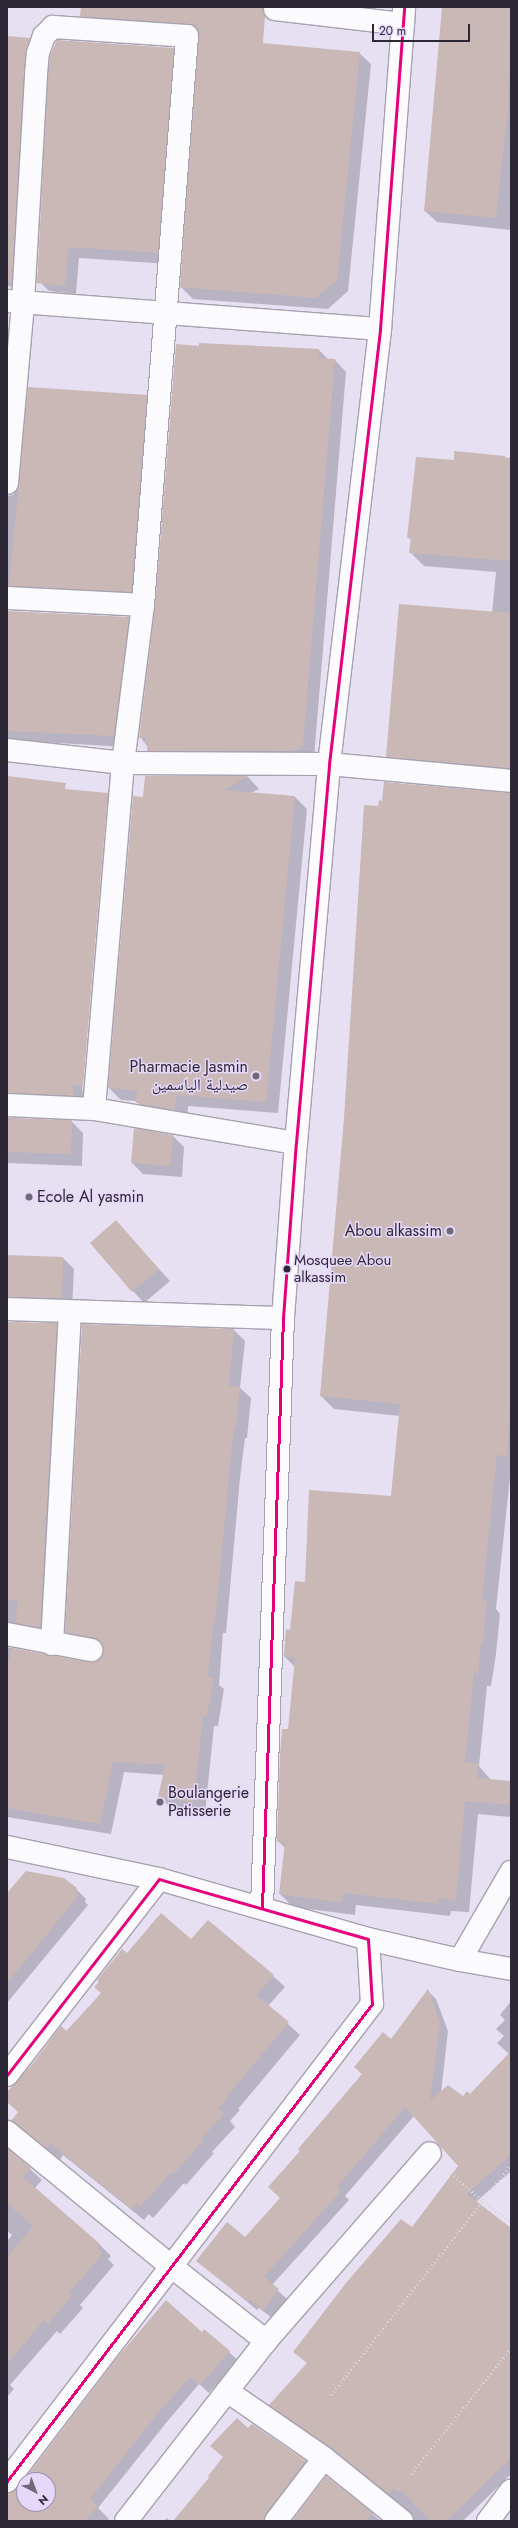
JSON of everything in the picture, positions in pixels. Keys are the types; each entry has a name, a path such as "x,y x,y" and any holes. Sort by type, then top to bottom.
{"street":[{"path":"262,1907 283,1318 296,1143 329,764 380,329 404,16 276,10"},
{"path":"7,483 15,302 38,53 44,36 53,27 187,36 143,605 123,763 94,1109"},
{"path":"15,302 380,329"},
{"path":"7,598 143,605"},
{"path":"7,750 123,763 329,764 511,781"},
{"path":"7,1105 94,1109 296,1143"},
{"path":"7,1309 70,1313 283,1318"},
{"path":"52,1644 70,1313"},
{"path":"7,1634 52,1644 91,1650"},
{"path":"7,1847 159,1879 262,1907 368,1939 460,1960 511,1969"},
{"path":"460,1960 511,1872"},
{"path":"7,2075 159,1879"},
{"path":"7,2481 372,2004 368,1939"},
{"path":"7,2132 172,2267 266,2341"},
{"path":"126,2521 266,2341 430,2154"},
{"path":"227,2391 324,2458 402,2521"},
{"path":"276,2521 324,2458"},
{"path":"488,2521 511,2492"}],"path":[{"path":"430,2154 483,2201 511,2222"},
{"path":"331,2395 511,2165"},
{"path":"411,2474 511,2348"}],"building":[{"path":"81,7 263,7 265,16 263,43 360,52 337,280 316,298 180,287 198,31 194,26 188,24 80,16"},
{"path":"442,7 511,7 508,110 496,218 424,211"},
{"path":"7,36 30,38 26,52 24,73 12,282 7,281"},
{"path":"57,40 174,48 158,253 68,247 65,286 37,283 48,75 50,56"},
{"path":"199,343 319,349 318,358 335,359 303,746 293,751 147,751 148,743 145,743 145,738 139,738 155,606 176,344 199,346"},
{"path":"28,387 147,395 131,592 9,586"},
{"path":"454,451 505,456 505,458 511,459 511,561 409,553 411,538 407,538 416,457 454,460"},
{"path":"399,604 511,613 511,768 386,757"},
{"path":"7,611 129,617 114,736 7,731"},
{"path":"7,776 66,783 65,789 108,793 83,1086 73,1085 73,1096 7,1093"},
{"path":"145,776 248,776 224,790 295,796 266,1102 177,1095 175,1110 136,1103 137,1091 108,1088 133,796 143,797"},
{"path":"384,782 511,793 511,1396 507,1456 497,1455 482,1599 487,1600 483,1642 481,1642 478,1674 474,1673 465,1762 478,1763 477,1778 511,1781 511,1805 465,1801 456,1900 438,1898 438,1904 343,1893 342,1903 279,1894 285,1842 277,1842 280,1754 282,1729 288,1729 295,1658 283,1656 286,1629 290,1630 295,1581 305,1582 309,1490 391,1496 400,1404 320,1396 344,1118 364,805 378,806 379,800 382,801"},
{"path":"7,1118 72,1120 71,1154 7,1152"},
{"path":"134,1128 173,1135 170,1166 131,1163"},
{"path":"116,1220 159,1269 132,1292 90,1243"},
{"path":"7,1255 63,1257 62,1298 7,1297"},
{"path":"7,1322 57,1323 40,1628 16,1623 17,1600 7,1599"},
{"path":"82,1324 234,1329 229,1386 240,1386 236,1428 234,1428 215,1623 213,1623 208,1677 214,1677 207,1716 203,1715 194,1803 158,1797 165,1765 113,1762 100,1824 7,1808 7,1667 12,1648 89,1662 100,1658 103,1652 99,1640 65,1632"},
{"path":"26,1871 64,1878 77,1888 75,1892 79,1895 7,1983 7,1893"},
{"path":"161,1913 191,1939 208,1920 274,1975 256,1995 289,2022 227,2096 228,2098 218,2109 224,2114 201,2139 203,2141 174,2174 172,2172 140,2207 137,2203 132,2209 51,2144 47,2149 11,2121 18,2112 7,2102 7,2092 34,2062 61,2026 67,2031 101,1993 94,1987 99,1982 97,1980 122,1949 127,1953"},
{"path":"428,1989 440,2022 430,2101 448,2085 463,2096 467,2091 470,2094 511,2051 511,2154 467,2194 511,2228 511,2458 446,2521 431,2521 401,2490 398,2492 394,2488 389,2494 332,2448 269,2405 307,2363 293,2352 346,2283 401,2219 412,2227 458,2166 405,2107 337,2187 341,2191 264,2277 279,2289 263,2310 250,2300 248,2302 196,2261 227,2222 245,2237 280,2198 268,2187 300,2151 298,2149 362,2074 354,2067 383,2032 391,2039"},
{"path":"7,2148 31,2168 23,2177 100,2244 97,2248 103,2253 69,2293 72,2296 48,2324 44,2320 7,2364 7,2257 33,2226 7,2203"},
{"path":"166,2300 202,2332 204,2329 230,2351 200,2385 190,2377 157,2414 90,2499 98,2506 85,2521 7,2521 7,2493 16,2489 16,2512 56,2512 56,2472 30,2472 117,2358"},
{"path":"237,2418 248,2428 252,2424 306,2461 266,2513 264,2521 173,2521 209,2478 208,2476 223,2457 210,2446"},
{"path":"326,2476 373,2513 366,2521 292,2521"}],"transit line":[{"path":"262,1907 283,1318 296,1143 329,764 380,329 404,7"},
{"path":"7,2075 159,1879 368,1939 372,2004 7,2481"}],"place":[{"name":"Pharmacie Jasmin صيدلية الياسمين","path":"256,1076"},
{"name":"Ecole Al yasmin","path":"29,1197"},
{"name":"Abou alkassim","path":"450,1231"},
{"name":"Mosquee Abou alkassim","path":"287,1269"},
{"name":"Boulangerie Patisserie","path":"160,1802"}]}
